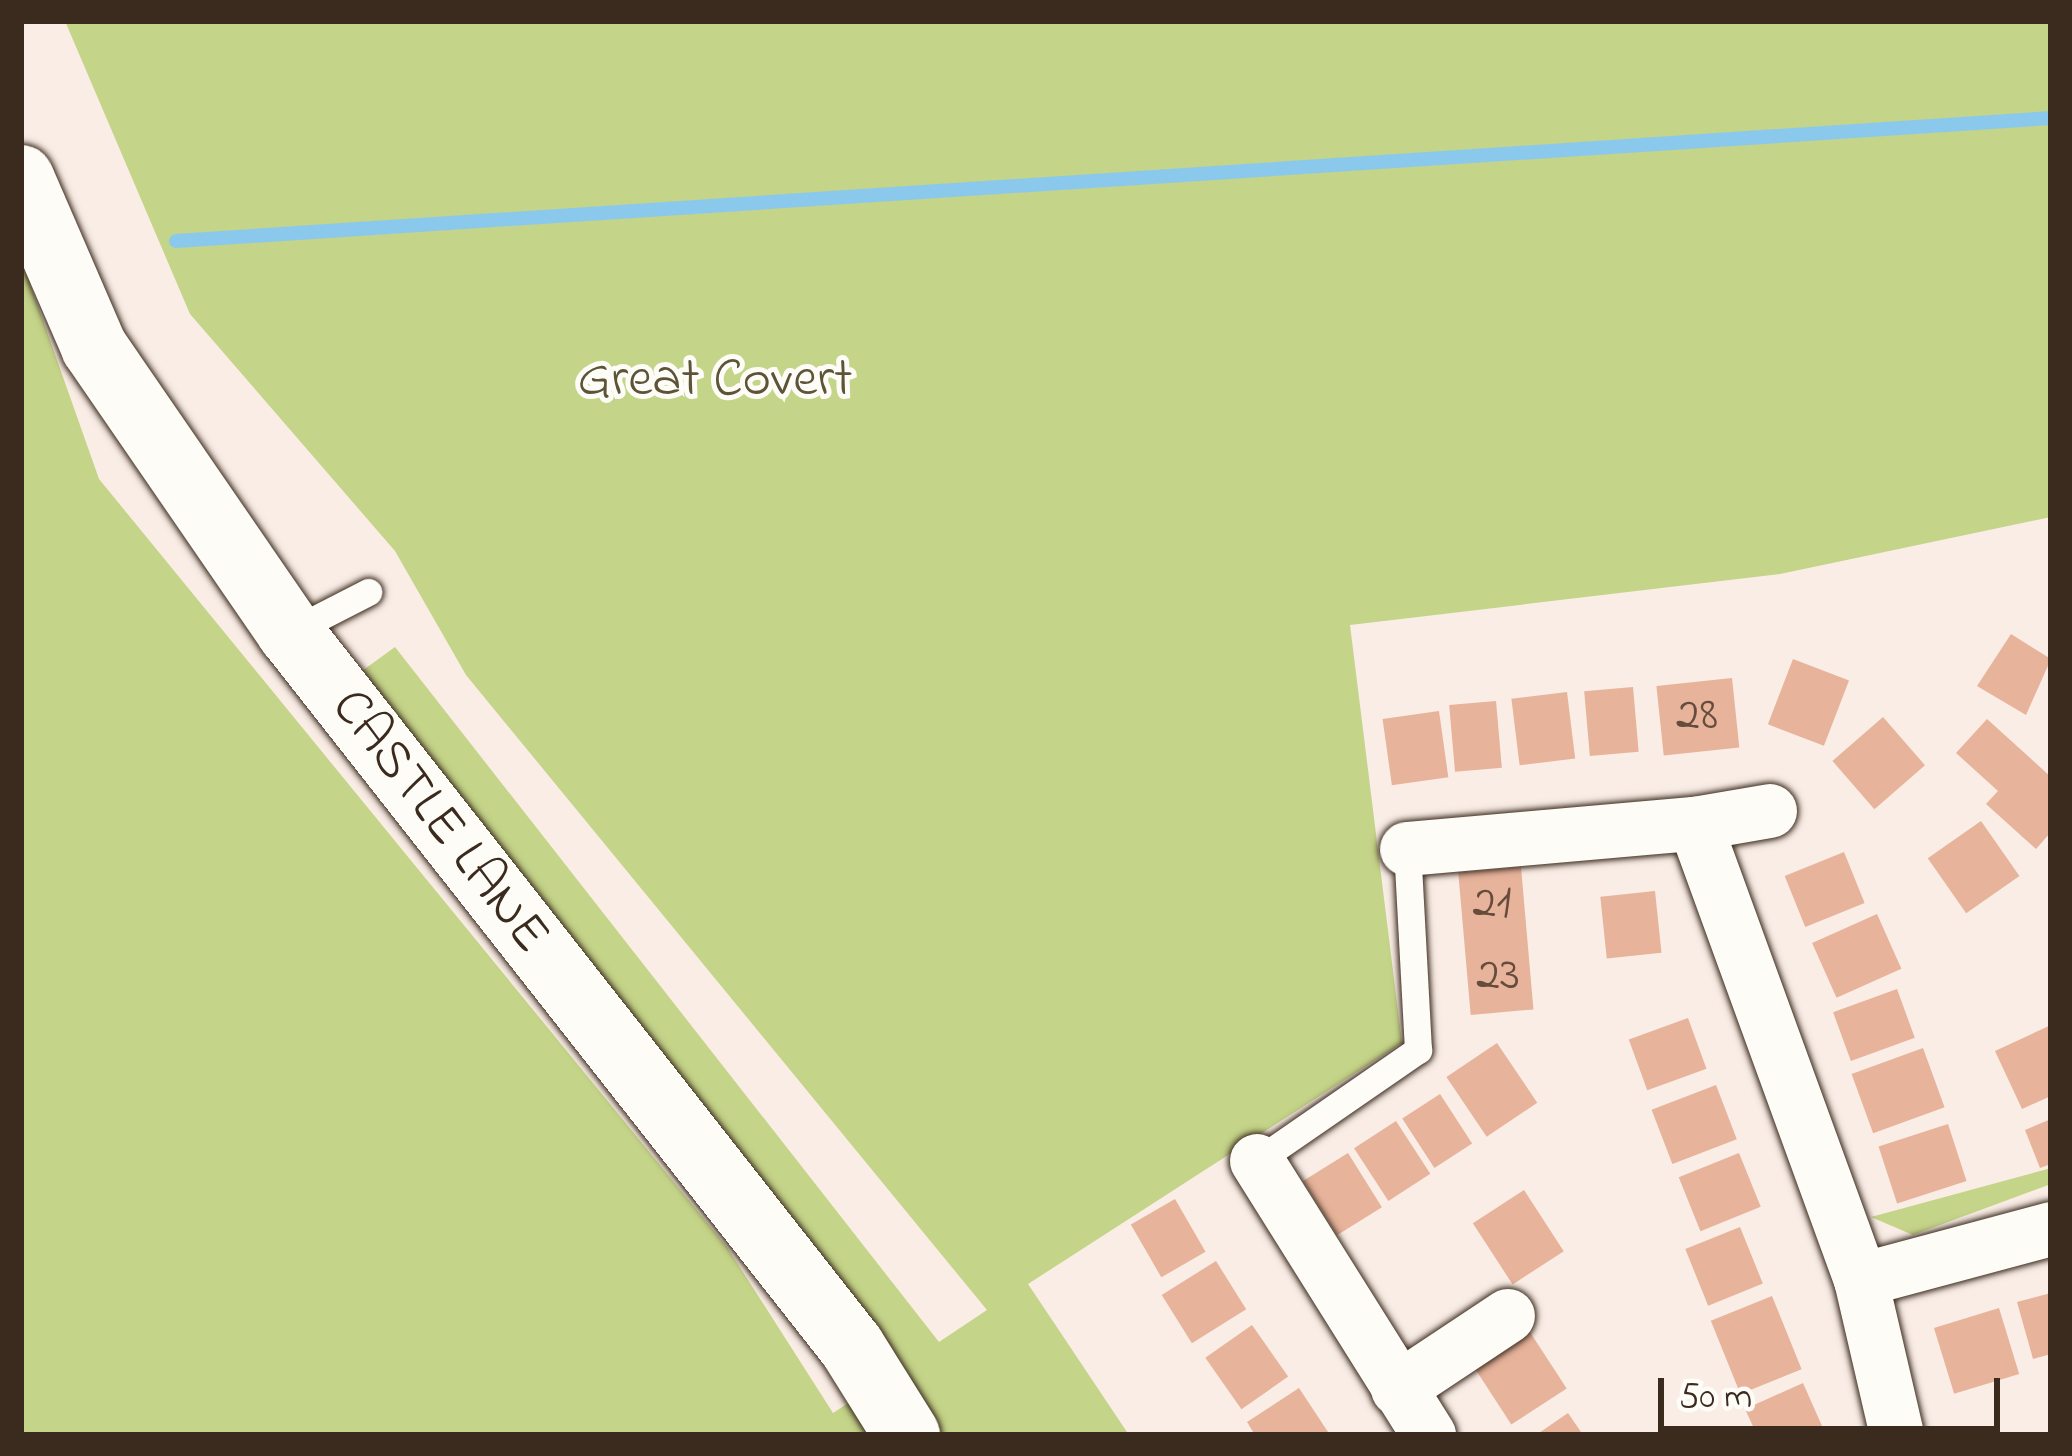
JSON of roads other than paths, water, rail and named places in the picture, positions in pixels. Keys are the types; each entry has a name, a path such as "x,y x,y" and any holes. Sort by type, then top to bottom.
{"street":[{"name":"CASTLE LANE","path":"21,178 94,347 290,632 852,1347 908,1435"},
{"path":"1407,849 1695,824 1770,811"},
{"path":"1695,824 1862,1280 1898,1435"},
{"path":"1257,1161 1430,1435"},
{"path":"1862,1280 2051,1229"},
{"path":"1398,1389 1508,1316"}],"lane":[{"path":"290,632 368,592"},
{"path":"1257,1161 1418,1050 1407,849"}],"waterway":[{"path":"176,241 2051,118"}],"park label":[{"name":"Great Covert","path":"715,381"}]}
